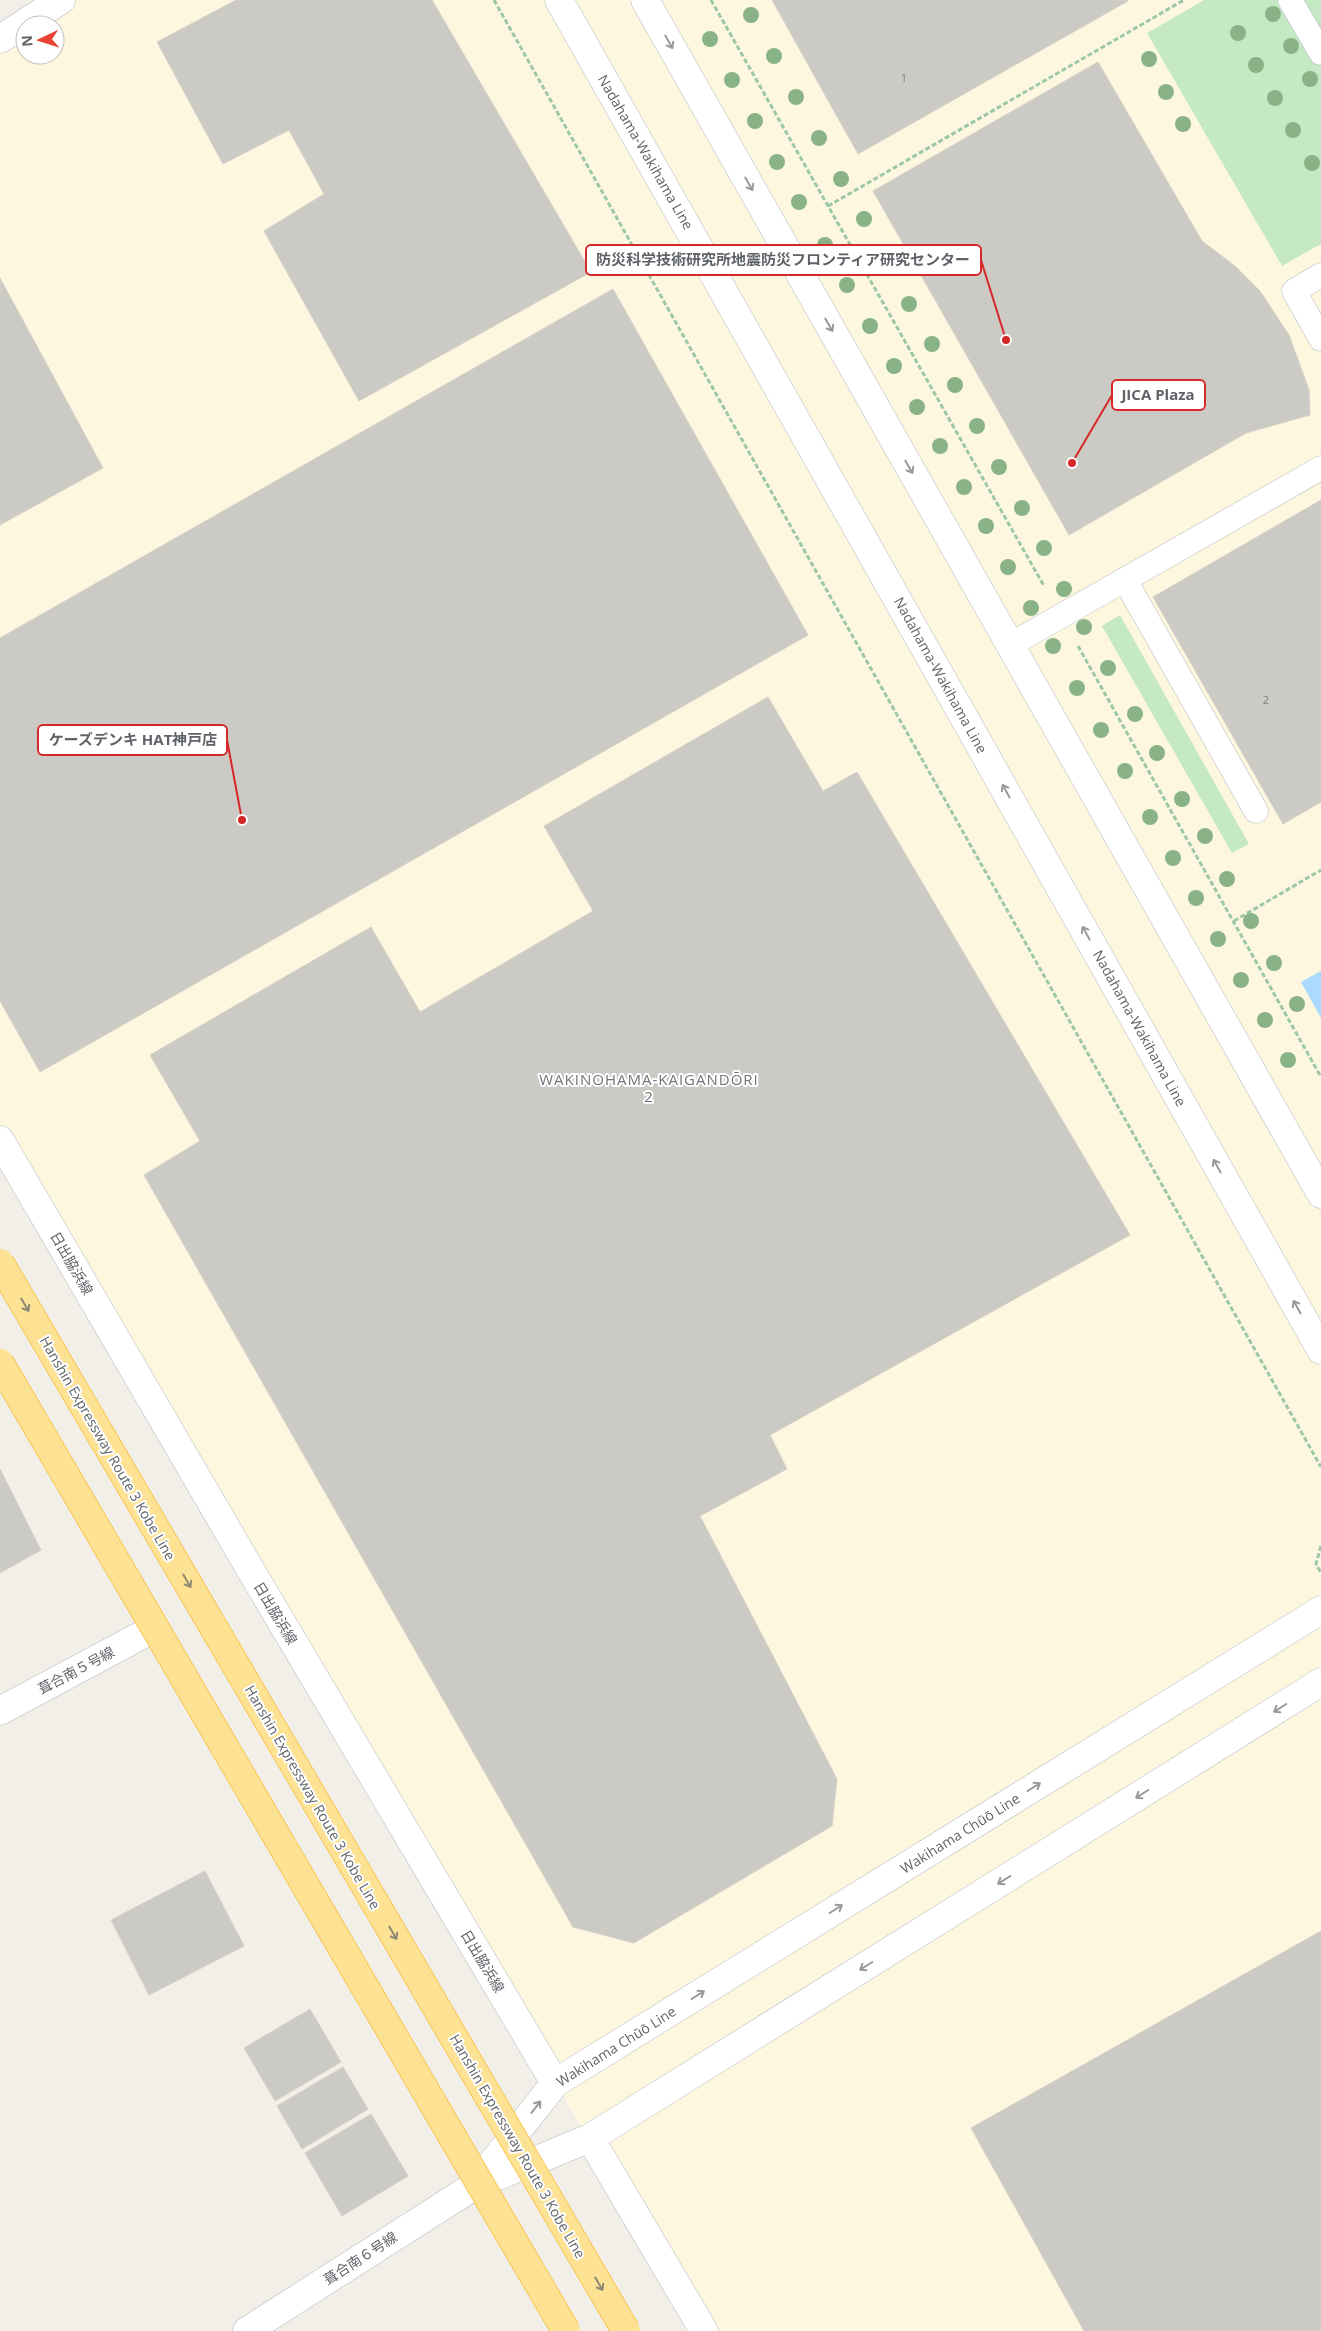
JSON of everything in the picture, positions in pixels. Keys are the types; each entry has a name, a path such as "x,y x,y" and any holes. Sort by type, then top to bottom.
{"highway":[{"name":"Hanshin Expressway Route 3 Kobe Line","path":"0,1263 626,2331"},
{"path":"0,1363 566,2331"}],"street":[{"path":"0,39 61,0"},
{"name":"Nadahama-Wakihama Line","path":"559,0 1321,1350"},
{"path":"645,0 1321,1194"},
{"name":"日出脇浜線","path":"0,1140 253,1574 555,2083"},
{"path":"0,1373 153,1629 474,2186 561,2331"},
{"name":"Wakihama Chūō Line","path":"474,2186 555,2083 1321,1610"},
{"name":"葺合南５号線","path":"0,1711 153,1629"},
{"path":"474,2186 590,2138 1321,1682"},
{"path":"590,2138 704,2331"},
{"name":"葺合南６号線","path":"247,2331 474,2186"}],"lane":[{"path":"1290,0 1321,53"},
{"path":"1321,275 1294,291 1321,339"},
{"path":"1010,645 1321,468"},
{"path":"1125,580 1256,811"}],"path":[{"path":"494,0 1321,1467"},
{"path":"711,0 1234,921 1321,1078"},
{"path":"828,206 1184,0"},
{"path":"1234,921 1321,870"},
{"path":"1321,1546 1316,1564 1321,1572"}],"shaded area":[{"path":"61,0 1321,0 1321,2331 704,2331 555,2083 0,1140 0,39 15,29 15,65 65,65 65,15 38,15"}],"green space":[{"path":"1204,0 1321,0 1321,244 1282,266 1147,33"},
{"path":"1120,615 1249,844 1232,853 1102,626"}],"water":[{"path":"1321,971 1321,1018 1301,982"}],"building":[{"path":"236,0 432,0 591,272 359,401 264,231 324,194 289,130 223,164 157,42"},
{"path":"772,0 1127,0 1128,1 858,154"},
{"path":"1098,62 1202,241 1235,266 1260,291 1289,335 1309,390 1310,415 1246,433 1069,535 873,191"},
{"path":"0,278 103,468 0,525"},
{"path":"613,289 808,635 40,1072 0,1001 0,638"},
{"path":"1321,500 1321,802 1283,824 1153,597"},
{"path":"768,697 823,791 857,772 1130,1235 770,1435 787,1469 700,1516 837,1779 832,1826 634,1943 573,1927 144,1175 200,1141 150,1055 371,927 420,1012 593,911 544,826"},
{"path":"0,1469 41,1550 0,1573"},
{"path":"205,1871 244,1946 149,1995 111,1920"},
{"path":"1321,1931 1321,2331 1084,2331 971,2128"},
{"path":"310,2009 341,2062 275,2101 244,2048"},
{"path":"343,2067 368,2109 302,2149 277,2106"},
{"path":"371,2114 408,2176 342,2216 305,2153"}],"place":[{"name":"防災科学技術研究所地震防災フロンティア研究センター","path":"1006,340"},
{"name":"JICA Plaza","path":"1072,463"},
{"name":"ケーズデンキ HAT神戸店","path":"242,820"}],"district":[{"name":"WAKINOHAMA-KAIGANDŌRI 2","path":"649,1088"}]}
